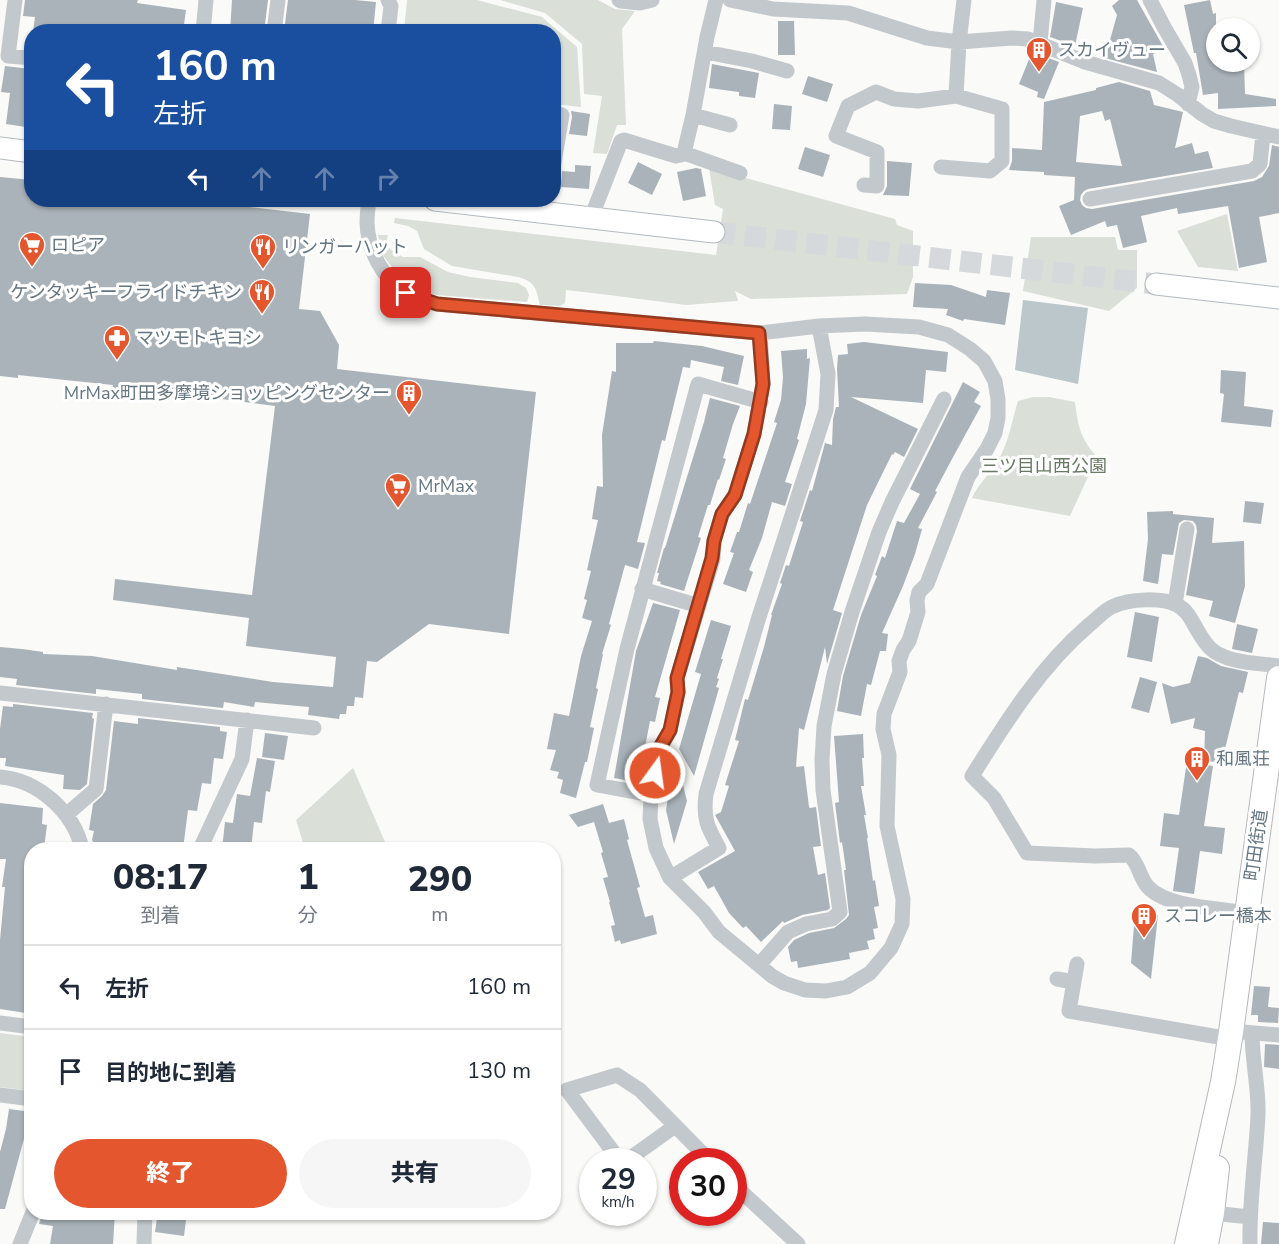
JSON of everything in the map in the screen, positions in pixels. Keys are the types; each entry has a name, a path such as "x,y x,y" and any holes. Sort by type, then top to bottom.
{"main road":[{"name":"町田街道","path":"1187,1244 1223,1082 1238,1035 1247,913 1279,678"},
{"name":"町田街道","path":"1206,1244 1216,1179 1223,1082"}],"street":[{"path":"15,0 8,56 24,57"},
{"path":"203,24 206,0"},
{"path":"275,24 278,0"},
{"path":"388,0 391,6 389,24"},
{"path":"619,0 640,3 652,0"},
{"path":"684,153 716,0"},
{"path":"730,0 773,9 848,6 917,35 959,42 1028,39 1085,62 1158,83 1214,121 1279,136"},
{"path":"956,96 964,0"},
{"path":"1040,43 1044,0"},
{"path":"1150,0 1190,75 1192,87 1188,104"},
{"path":"705,51 787,71"},
{"path":"864,185 877,186 877,152 836,136 848,106 876,92 894,99 918,101 956,96 1002,109 1002,161 990,171 940,167"},
{"path":"693,115 730,126"},
{"path":"1090,199 1252,171 1260,164 1263,134"},
{"path":"591,218 621,141 624,140 676,156 684,153 740,172"},
{"path":"0,148 24,151"},
{"path":"368,207 367,222 370,246 380,266 391,281 406,293 437,304 759,333 819,326 865,324 919,327 948,334 984,361 995,381 998,399 999,418 995,433 968,477 927,584 919,592 918,612 909,642 899,661 900,672 884,714 883,729 889,755 888,826 903,899 902,924 891,948 870,973 847,987 826,991 805,990 784,983 772,976 719,932 704,912 670,878 656,848 650,819 651,795 658,751 670,730 678,692 677,678 712,558 714,541 722,514 735,495 754,434 763,384 759,333"},
{"path":"550,207 591,218 714,232"},
{"path":"1156,284 1279,298"},
{"path":"670,878 718,848 704,812 706,794 759,617 826,410 828,374 819,326"},
{"path":"651,795 597,785 627,649 698,384 760,402"},
{"path":"759,965 788,932 806,924 832,919 840,912 823,790 822,760 824,726 834,674 879,532 944,399"},
{"path":"1175,604 1187,529"},
{"path":"642,590 699,606"},
{"path":"1247,913 1179,903 1159,896 1142,879 1135,860 1129,855 1027,854 994,798 972,776 1013,712 1056,657 1077,635 1113,606 1137,600 1175,604 1186,611 1210,648 1221,656 1279,666"},
{"path":"0,693 314,728"},
{"path":"66,815 96,789 106,704"},
{"path":"203,842 242,759 247,720"},
{"path":"0,777 12,778 30,785 48,796 75,828 80,842"},
{"path":"1077,964 1069,1011 1238,1035 1279,1035"},
{"path":"1057,979 1074,982"},
{"path":"0,1023 24,1026"},
{"path":"1238,1035 1252,1051 1257,1088 1258,1114 1250,1244"},
{"path":"675,1126 629,1159 616,1157 567,1090 617,1075 640,1090 697,1148"},
{"path":"0,1095 24,1098"},
{"path":"747,1197 798,1244"},
{"path":"1212,1213 1250,1217"},
{"path":"20,1244 30,1220"},
{"path":"144,1244 145,1220"}],"green space":[{"path":"407,0 477,0 542,17 550,24 405,24"},
{"path":"500,0 598,0 615,9 635,11 622,29 626,125 617,125 607,154 593,153 602,96 584,94 582,44 561,24 545,13"},
{"path":"561,33 577,47 581,107 561,105"},
{"path":"709,168 895,219 897,225 913,231 913,277 907,294 751,299 735,291 738,301 686,305 566,290 565,303 560,306 540,305 536,290 528,281 518,277 452,266 424,249 417,231 394,223 395,218 716,255 723,209 715,205"},
{"path":"1227,214 1238,271 1198,267 1177,231"},
{"path":"378,235 388,235 386,243 390,249 403,257 420,257 448,272 470,277 518,283 526,288 529,295 527,302 437,295 413,289 382,254"},
{"path":"1031,237 1115,237 1118,250 1137,250 1137,288 1109,311 1023,291"},
{"name":"三ツ目山西公園","path":"1033,397 1049,397 1075,402 1081,431 1097,457 1070,516 972,498 1002,452 1018,401"},
{"path":"353,768 385,842 303,842 296,820"},
{"path":"0,1033 24,1036 24,1090 0,1087"}],"shaded area":[{"path":"1023,300 1088,308 1078,384 1015,370"}],"building":[{"path":"25,0 138,0 137,3 186,10 184,24 34,24 35,17 23,16"},
{"path":"232,0 268,0 265,24 230,24"},
{"path":"288,0 376,2 374,24 285,24"},
{"path":"1119,0 1137,0 1164,48 1153,54 1157,72 1105,58 1117,15 1112,6"},
{"path":"1210,0 1213,14 1216,13 1216,18 1206,18 1206,72 1244,72 1245,94 1276,99 1276,106 1218,109 1218,93 1203,95 1196,53 1194,53 1184,5"},
{"path":"1056,2 1083,8 1075,46 1050,37"},
{"path":"778,21 794,21 795,55 778,55"},
{"name":"スカイヴュー","path":"1032,52 1059,62 1044,99 1037,97 1038,92 1019,84"},
{"path":"712,64 759,73 755,98 739,96 739,92 709,88"},
{"path":"5,66 24,68 24,127 6,124 10,93 1,92"},
{"path":"808,76 833,84 827,102 802,94"},
{"path":"1119,82 1150,91 1154,105 1183,112 1175,148 1192,143 1195,154 1208,151 1213,168 1088,189 1081,195 1082,205 1092,209 1254,181 1262,177 1269,166 1272,145 1279,147 1279,213 1259,217 1267,262 1239,268 1228,206 1178,214 1177,208 1141,216 1147,242 1123,248 1117,225 1107,227 1105,221 1071,235 1059,206 1074,200 1075,177 1009,170 1012,148 1042,150 1044,102 1096,90 1096,88","holes":["1102,111 1105,121 1110,119 1122,166 1076,162 1080,116"]},
{"path":"774,104 792,106 790,130 772,129"},
{"path":"571,111 590,114 587,136 569,134"},
{"path":"805,147 830,155 823,177 798,169"},
{"path":"887,161 912,163 909,196 883,195 887,186"},
{"path":"638,162 662,174 652,195 628,183"},
{"path":"575,165 591,166 589,189 561,187 562,171 575,172"},
{"path":"701,169 706,196 683,201 677,172"},
{"name":"MrMax町田多摩境ショッピングセンター","path":"0,177 24,179 24,207 250,207 310,214 299,309 320,311 339,345 337,369 536,392 509,634 429,624 377,662 367,661 363,698 355,697 354,706 347,706 346,714 340,714 339,719 308,715 309,707 255,702 254,707 224,702 223,708 142,699 142,694 96,689 96,694 16,685 17,679 0,677 0,647 43,652 43,654 92,656 273,682 333,687 336,657 246,646 249,618 113,600 115,579 252,595 275,406 191,395 190,400 112,391 113,385 18,375 18,378 0,376"},
{"path":"915,283 951,285 986,297 987,290 1010,293 1005,325 964,319 963,321 946,315 948,309 913,307"},
{"path":"654,341 702,346 744,356 738,385 721,381 724,367 691,360 690,368 683,367 637,542 645,543 638,569 625,565 609,624 611,625 602,654 590,727 594,728 576,798 560,793 563,780 557,778 559,772 550,770 556,750 547,749 554,713 569,716 581,656 592,621 582,618 591,571 587,570 598,520 592,519 597,486 603,487 602,435 612,371 616,372 616,343 653,343"},
{"path":"864,342 948,352 946,372 926,370 923,403 851,397 918,429 904,457 895,452 892,454 867,505 833,610 842,613 827,664 825,647 804,730 799,728 796,767 804,766 809,807 816,807 821,846 813,847 818,875 825,873 830,908 802,915 784,923 783,921 761,942 729,913 714,886 708,889 698,872 735,851 715,815 721,812 729,786 725,785 739,741 735,740 745,699 748,700 764,647 771,615 782,584 780,583 786,565 789,566 803,522 800,521 810,490 812,491 825,443 832,445 833,419 836,407 839,407 838,355 848,354 847,344"},
{"path":"807,349 807,359 810,358 806,404 797,439 799,440 785,482 792,484 785,506 772,502 762,538 749,570 753,572 746,592 723,584 734,553 730,552 748,503 750,504 777,423 774,422 781,400 783,377 781,351"},
{"path":"1221,370 1246,372 1244,406 1273,410 1271,427 1221,422 1224,394 1220,393"},
{"path":"963,382 980,392 974,402 981,406 935,491 937,492 918,528 922,529 915,554 882,633 888,634 886,651 880,651 871,685 867,684 861,716 837,711 843,676 882,556 885,558 897,521 904,523 920,494 910,489"},
{"path":"710,398 740,406 723,458 726,459 698,537 701,538 684,591 660,584 661,582 657,581 659,573 657,573"},
{"path":"1245,501 1264,503 1261,524 1243,522"},
{"path":"1173,511 1173,514 1214,518 1212,543 1244,541 1245,586 1235,623 1209,616 1213,601 1186,595 1197,531 1193,521 1184,520 1179,523 1173,555 1162,554 1158,584 1143,581 1148,539 1147,512"},
{"path":"653,603 680,610 655,697 660,698 655,722 650,721 636,782 614,778 636,651"},
{"path":"1135,612 1159,617 1152,662 1127,657"},
{"path":"711,620 731,626 717,678 719,679 716,687 719,688 694,776 679,749 701,674 695,672"},
{"path":"1237,624 1258,629 1252,653 1232,649"},
{"path":"1198,656 1221,666 1248,672 1243,693 1239,692 1225,749 1233,749 1232,763 1204,761 1205,731 1193,728 1195,718 1171,724 1162,683 1173,687 1190,683"},
{"path":"1140,677 1157,682 1149,713 1131,708"},
{"path":"13,704 93,713 87,784 80,790 63,789 64,775 5,766 6,758 0,758 0,729 3,706 13,707"},
{"path":"138,718 220,727 220,731 227,732 223,759 214,758 211,784 202,783 197,811 188,810 184,842 93,842 92,840 94,831 89,830 93,804 106,790 114,721 138,724"},
{"path":"265,733 288,736 284,760 262,757"},
{"path":"863,734 864,786 861,786 873,881 875,880 879,906 874,907 878,928 873,929 875,939 867,941 869,949 849,953 850,959 798,968 797,961 791,962 788,947 794,940 809,933 834,928 849,915 844,870 846,870 835,803 839,802 834,736"},
{"path":"675,753 687,801 674,844 666,810"},
{"path":"257,758 275,761 270,792 266,791 262,823 254,822 252,842 223,842 225,822 233,823 237,794 250,796"},
{"path":"1187,761 1213,766 1204,826 1225,828 1222,854 1200,851 1194,894 1173,891 1179,848 1160,846 1164,813 1179,815"},
{"path":"0,803 43,808 42,824 47,825 45,842 24,842 24,1013 0,1009 0,940 5,887 2,887 6,859 0,859"},
{"path":"603,804 609,823 624,819 645,917 653,915 657,934 621,944 620,940 615,942 611,926 615,925 603,878 608,877 594,822 578,827 569,815"},
{"name":"スコレー橋本","path":"1135,913 1158,915 1151,979 1131,963"},
{"path":"1254,986 1270,987 1268,1007 1279,1008 1278,1023 1258,1022 1258,1015 1251,1015"},
{"path":"1265,1044 1279,1045 1279,1069 1264,1067"},
{"path":"9,1109 24,1111 24,1139 5,1209 0,1209 0,1152"},
{"path":"40,1220 114,1220 113,1244 50,1244 53,1226 39,1224"},
{"path":"157,1220 186,1220 184,1236 155,1232"},
{"path":"1263,1222 1279,1223 1279,1244 1261,1244"}],"tunnel":[{"path":"714,232 1156,284"}],"place":[{"name":"スカイヴュー","path":"1039,73"},
{"name":"ロピア","path":"32,268"},
{"name":"リンガーハット","path":"263,270"},
{"name":"ケンタッキーフライドチキン","path":"262,315"},
{"name":"マツモトキヨシ","path":"117,361"},
{"name":"MrMax町田多摩境ショッピングセンター","path":"409,416"},
{"name":"MrMax","path":"398,509"},
{"name":"和風荘","path":"1197,782"},
{"name":"スコレー橋本","path":"1144,939"}],"route":[{"path":"406,293 437,304 759,333 763,384 754,434 735,495 722,514 714,541 712,558 677,678 678,692 670,730 658,751 655,773"}]}
